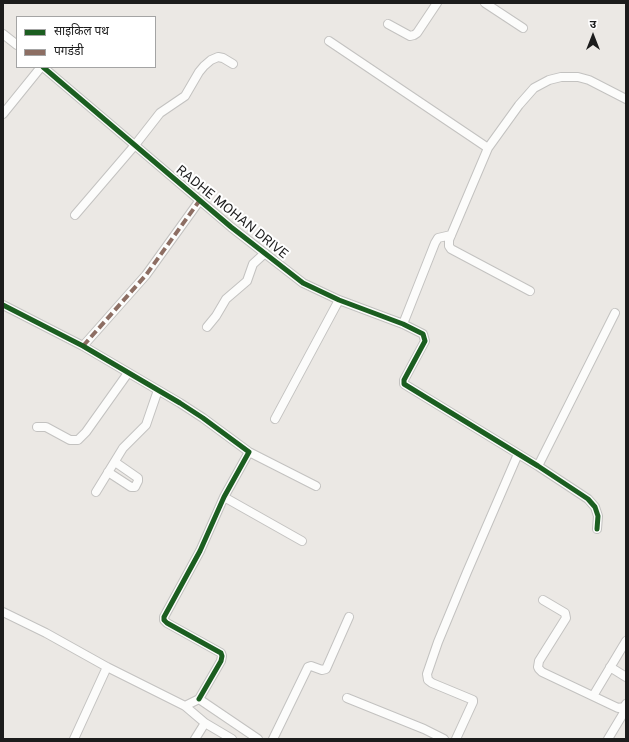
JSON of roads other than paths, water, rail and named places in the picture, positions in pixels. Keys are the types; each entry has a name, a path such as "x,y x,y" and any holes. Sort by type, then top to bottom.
{"street":[{"path":"388,24 410,36 414,35 417,33 437,3"},
{"path":"485,3 523,28"},
{"path":"3,34 16,44"},
{"path":"329,41 488,148"},
{"path":"75,215 135,146 160,114 185,96 199,72 210,60 218,57 229,60 233,64"},
{"path":"3,114 41,68"},
{"name":"RADHE MOHAN DRIVE","path":"43,68 200,200 303,283 339,300 403,324 423,334 425,341 404,381 404,384 518,454"},
{"path":"530,291 451,249 448,243 488,148 519,105 534,88 549,80 561,77 584,78 626,99"},
{"path":"83,346 146,275 200,200"},
{"path":"403,324 435,243 438,238 451,235"},
{"path":"207,327 216,316 226,299 247,281 253,264 265,253"},
{"path":"275,419 339,300"},
{"path":"3,305 83,346 158,390 203,418 248,452 316,486"},
{"path":"538,466 615,313"},
{"path":"36,427 46,428 70,440 78,440 86,432 128,373"},
{"path":"96,492 127,444 146,425 158,390"},
{"path":"185,706 199,699 221,661 222,656 221,654 167,623 164,620 164,616 200,550 224,497 248,452"},
{"path":"456,739 473,701 472,699 432,683 428,680 427,674 466,572 518,454 591,502 595,507 599,518 596,529"},
{"path":"108,472 131,487 135,487 138,482 138,478 115,462"},
{"path":"224,497 302,541"},
{"path":"543,600 565,613 566,618 540,661 538,666 542,672 618,708 625,705"},
{"path":"3,612 185,706 204,723 232,739"},
{"path":"273,739 307,669 309,666 312,666 322,670 326,669 349,617"},
{"path":"593,696 626,641"},
{"path":"74,739 107,667"},
{"path":"610,667 626,677"},
{"path":"347,698 424,729 444,739"},
{"path":"199,699 254,738"},
{"path":"608,739 623,714 625,705"},
{"path":"195,739 204,723"}]}
